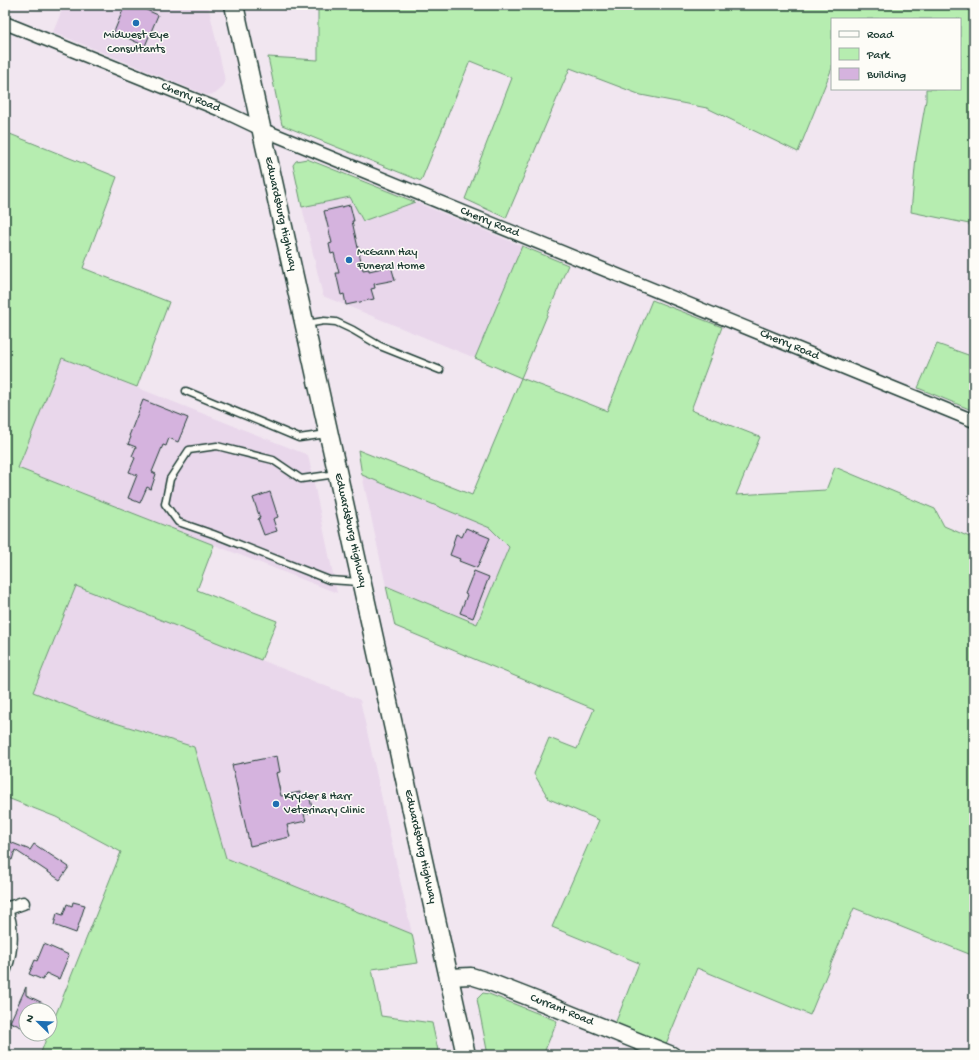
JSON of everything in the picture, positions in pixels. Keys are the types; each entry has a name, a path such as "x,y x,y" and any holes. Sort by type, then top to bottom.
{"main road":[{"name":"Edwardsburg Highway","path":"234,5 466,1055"}],"street":[{"name":"Cherry Road","path":"5,23 223,111 261,129 974,421"},
{"path":"5,969 11,944 10,928 6,908 24,903"},
{"name":"Currant Road","path":"449,977 471,976 487,981 672,1055"}],"lane":[{"path":"304,324 324,320 336,322 380,346 440,370"},
{"path":"186,391 299,438 329,434"},
{"path":"338,474 301,479 273,460 217,446 189,450 170,478 165,504 178,522 213,534 329,580 361,582"}],"shaded area":[{"path":"64,5 208,5 225,83 215,94 206,95 53,32"},
{"path":"350,197 363,221 415,202 522,246 475,358 323,296 302,207"},
{"path":"62,358 308,455 337,593 18,468"},
{"path":"362,475 490,528 509,547 477,624 386,586"},
{"path":"76,585 360,700 412,934 225,858 194,747 96,717 33,692"}],"green space":[{"path":"318,5 974,5 974,225 911,212 916,157 926,100 926,90 961,90 961,18 831,18 831,70 798,152 707,108 641,95 570,68 506,218 465,199 512,78 470,61 421,181 282,125 268,57 318,60"},
{"path":"5,132 117,177 83,268 169,302 137,387 62,358 18,468 214,545 197,590 277,621 261,660 76,586 33,692 96,717 194,747 226,858 412,934 418,963 372,969 381,1016 432,1023 439,1055 40,1055 45,1042 58,1042 58,1009 121,852 56,817 5,797"},
{"path":"307,159 415,202 363,221 350,197 302,207 293,165 296,161"},
{"path":"522,246 568,265 521,378 475,358"},
{"path":"652,300 722,327 691,410 760,437 736,495 826,490 835,467 935,509 944,526 974,539 974,956 854,908 810,1015 697,968 666,1044 615,1024 639,963 552,927 599,820 549,799 534,774 549,738 577,749 594,709 395,626 386,586 477,624 509,547 490,528 362,475 358,450 472,495 521,378 607,411"},
{"path":"937,344 974,357 974,411 918,388"},
{"path":"483,993 557,1021 543,1055 488,1055 477,999"}],"building":[{"name":"Midwest Eye Consultants","path":"125,5 135,5 158,15 145,46 114,32"},
{"name":"McGann Hay Funeral Home","path":"350,205 363,270 369,269 369,271 391,266 395,280 374,284 375,288 371,289 374,299 346,305 344,294 341,295 336,273 339,273 334,253 331,254 329,244 332,243 324,211"},
{"path":"143,400 188,418 178,442 169,438 166,446 163,445 152,472 156,474 151,489 147,487 140,503 128,498 137,475 129,472 135,458 132,456 136,447 128,444 131,437 129,436"},
{"path":"270,492 278,517 273,519 277,531 264,535 253,498"},
{"path":"466,528 490,538 477,568 459,561 460,559 450,555 456,534 462,537"},
{"path":"474,571 489,577 473,618 460,613 467,595 465,594"},
{"name":"Kryder & Harr Veterinary Clinic","path":"277,756 280,772 276,773 281,796 300,792 301,797 309,795 313,812 304,814 306,821 287,825 290,837 250,846 232,765"},
{"path":"5,840 30,850 34,844 69,867 60,880 15,850 12,860 5,857"},
{"path":"73,902 85,905 76,933 54,925 57,913 63,915 67,904 72,906"},
{"path":"44,944 69,955 59,979 46,973 43,980 29,974 35,960 37,961"},
{"path":"26,987 26,995 41,1002 19,1002"},
{"path":"18,1004 18,1026 10,1022"}],"place":[{"name":"Midwest Eye Consultants","path":"136,23"},
{"name":"McGann Hay Funeral Home","path":"349,260"},
{"name":"Kryder & Harr Veterinary Clinic","path":"276,804"}]}
